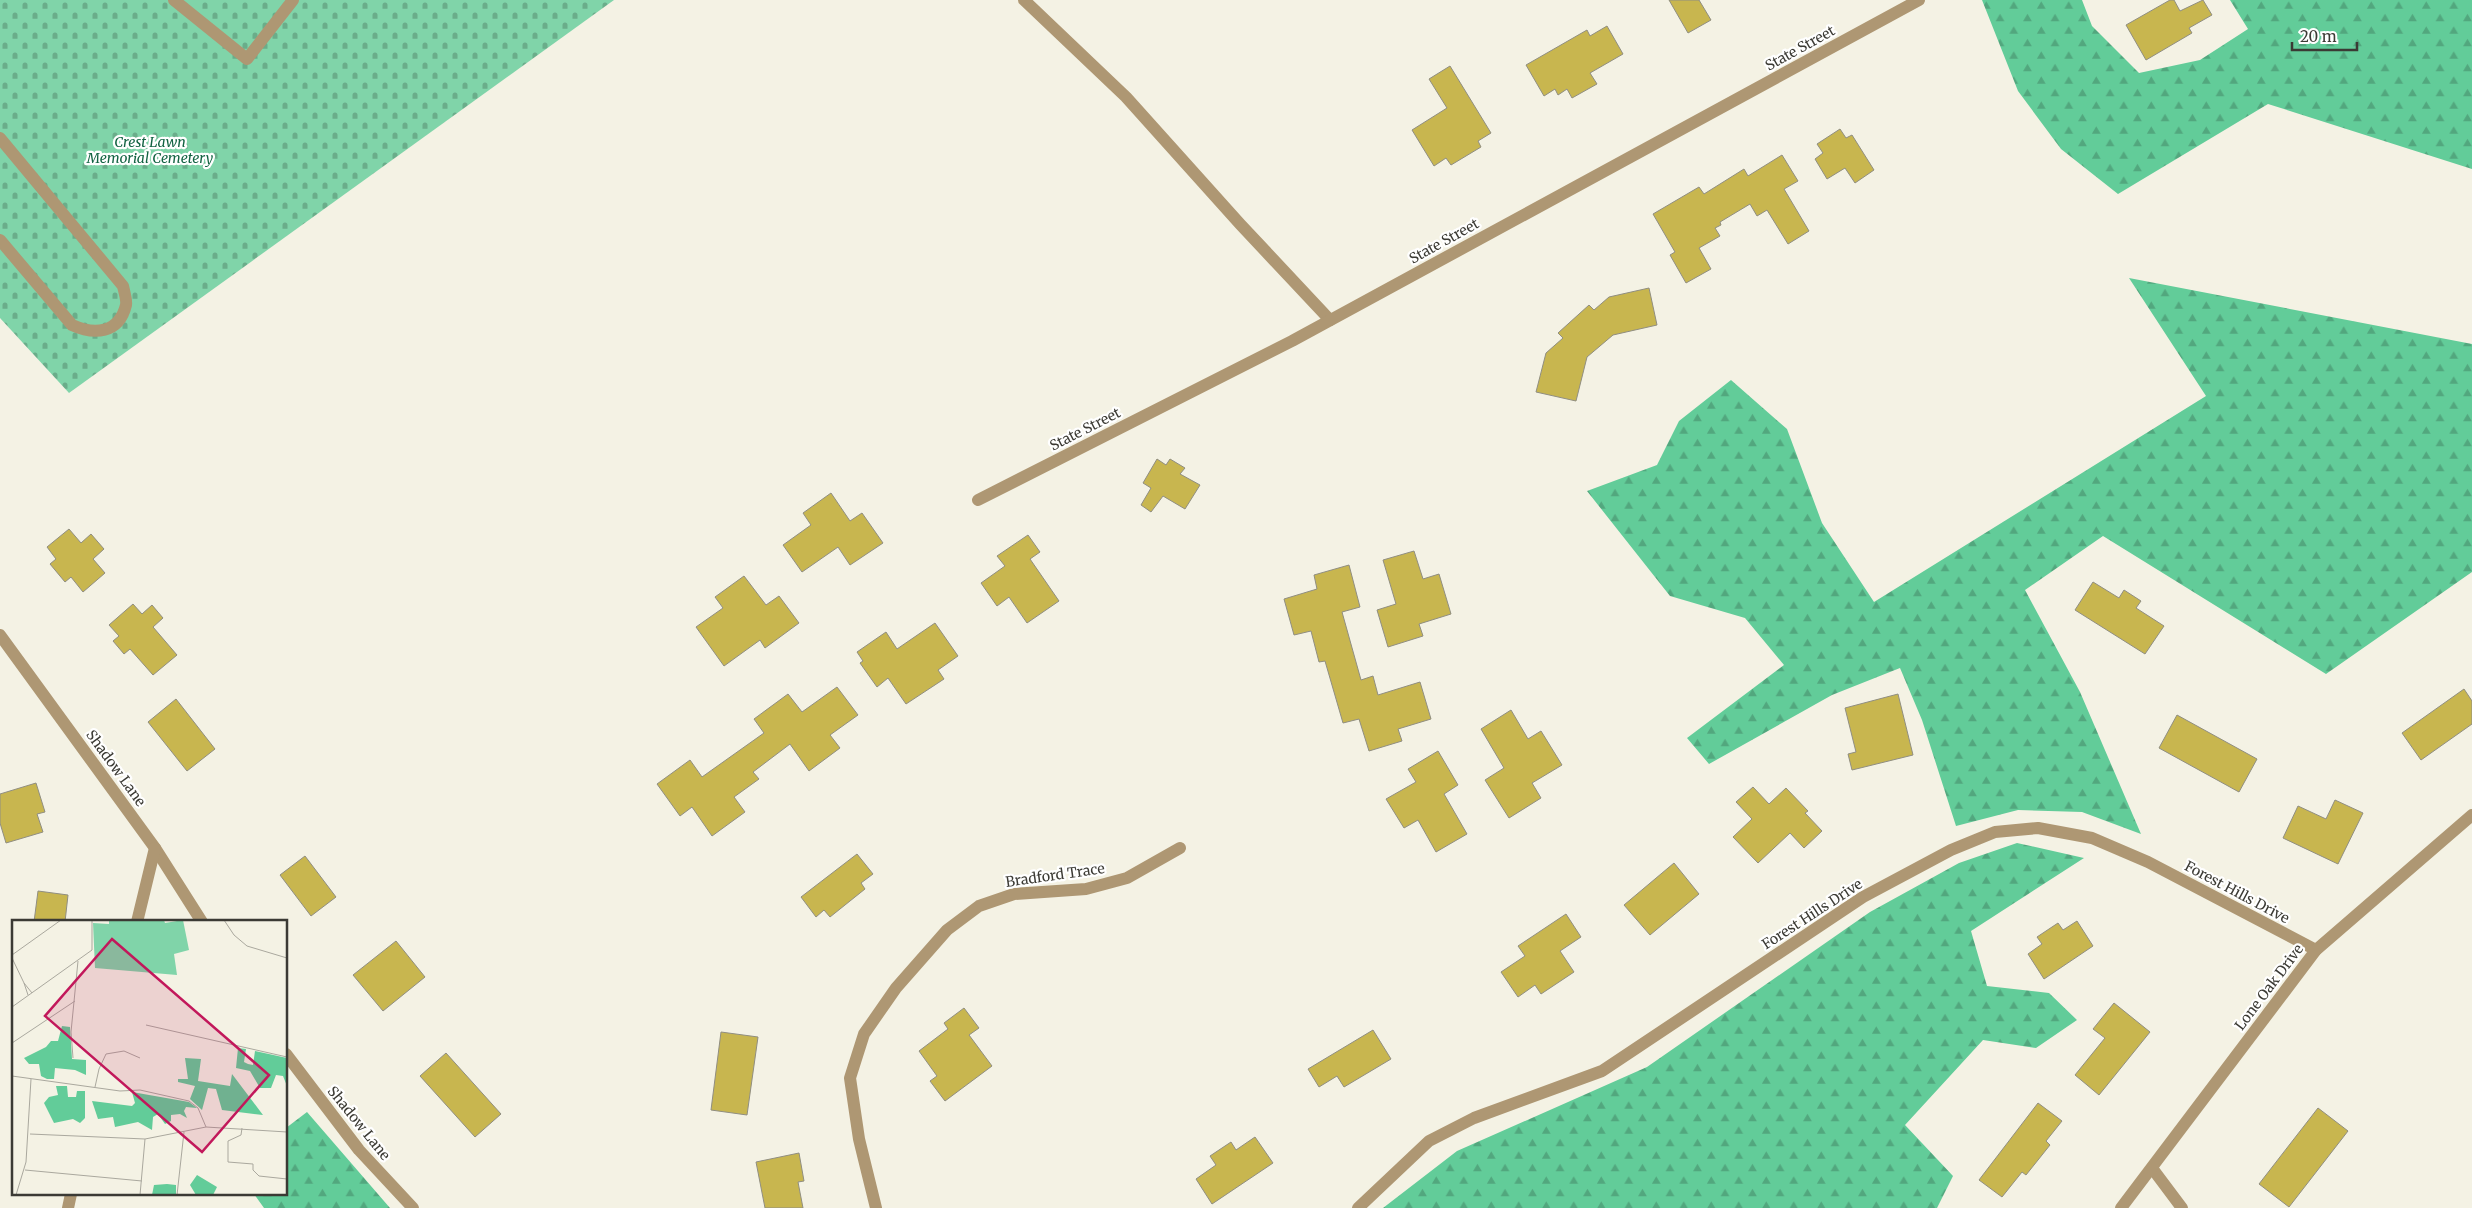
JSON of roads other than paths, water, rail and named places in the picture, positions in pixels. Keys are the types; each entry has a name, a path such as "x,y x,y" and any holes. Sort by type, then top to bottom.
{"street":[{"path":"174,0 248,58 293,0"},
{"path":"1024,0 1126,97 1240,224 1330,320"},
{"name":"State Street","path":"978,500 1330,320 1919,0"},
{"path":"0,138 123,286 126,304 120,318 106,330 88,332 72,325 0,240"},
{"name":"Shadow Lane","path":"0,635 155,848 201,920"},
{"name":"Lone Oak Drive","path":"2121,1208 2316,950 2472,815"},
{"name":"Forest Hills Drive","path":"1358,1208 1429,1141 1474,1118 1602,1071 1863,897 1951,850 1996,832 2038,828 2092,838 2148,862 2316,950"},
{"path":"137,920 155,848"},
{"name":"Bradford Trace","path":"876,1208 859,1139 850,1078 864,1034 896,988 947,930 979,906 1014,894 1086,889 1127,878 1180,848"},
{"name":"Shadow Lane","path":"288,1057 358,1150 413,1208"},
{"path":"2152,1168 2182,1208"}],"park label":[{"name":"Crest Lawn Memorial Cemetery","path":"150,150"}]}
